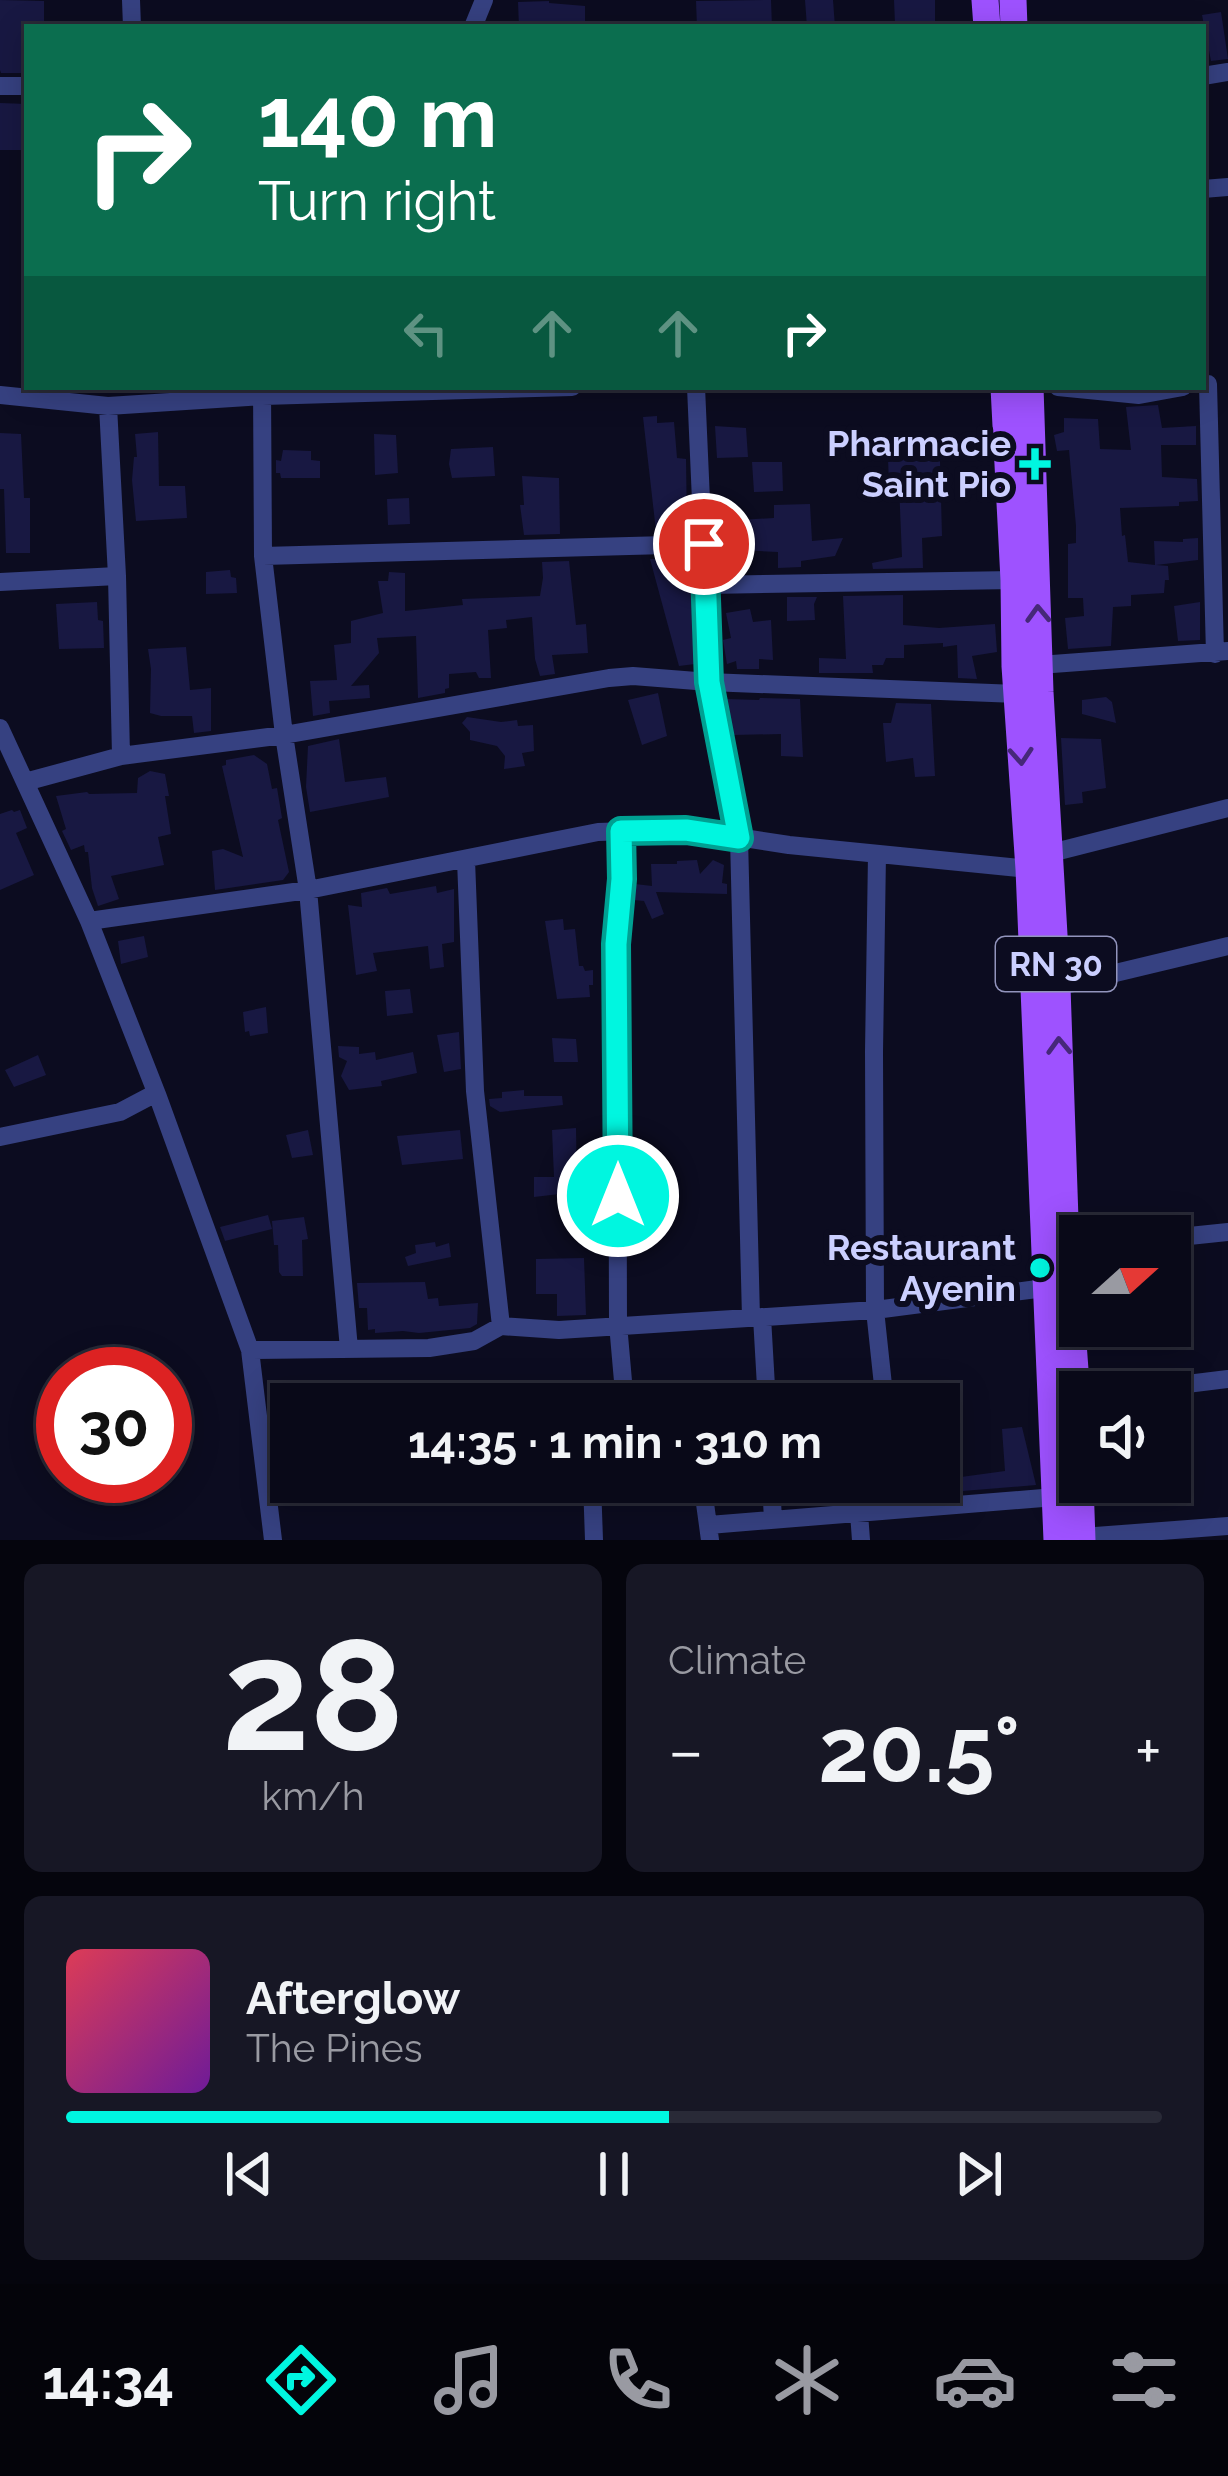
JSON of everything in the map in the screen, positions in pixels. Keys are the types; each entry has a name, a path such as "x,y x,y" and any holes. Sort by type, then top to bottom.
{"main road":[{"name":"RN 30","path":"1004,390 1017,694 1058,987 1071,1215"},
{"name":"RN 30","path":"1030,390 1039,665 1046,1288 1055,1497 1074,1539"},
{"name":"RN 30","path":"1074,1539 1075,1503"}],"street":[{"path":"1039,665 1222,653 1213,383"},
{"path":"0,394 108,406 148,395 399,390"},
{"path":"696,390 709,682 739,838 756,1318 764,1383"},
{"path":"1088,390 1139,395 1166,390"},
{"path":"262,391 263,556 308,890 349,1348"},
{"path":"108,406 121,756"},
{"path":"263,556 704,544"},
{"path":"0,582 117,576"},
{"path":"706,585 1014,580"},
{"path":"25,782 121,756 284,735 633,676 1017,694"},
{"path":"0,728 7,760 25,782 89,920 250,1350 273,1540"},
{"path":"89,920 308,890 598,832 686,830 877,854 1040,861 1228,808"},
{"path":"621,831 616,944 623,1383"},
{"path":"877,854 874,1310 883,1383"},
{"path":"466,860 475,1091 501,1326"},
{"path":"1058,987 1228,946"},
{"path":"0,1137 120,1112 156,1093"},
{"path":"1191,1236 1228,1232"},
{"path":"250,1350 429,1348 475,1341 501,1326 559,1330 874,1310 1046,1288"},
{"path":"1191,1383 1228,1379"},
{"path":"705,1503 710,1533 773,1520 1055,1497"},
{"path":"593,1503 594,1540"},
{"path":"772,1503 773,1520"},
{"path":"896,1503 897,1509"},
{"path":"859,1513 861,1540"},
{"path":"1074,1539 1228,1526"}],"building":[{"path":"0,0 44,1 44,24 24,24 24,72 0,70"},
{"path":"771,0 772,24 697,24 696,1"},
{"path":"805,0 833,0 835,24 807,24"},
{"path":"894,0 935,0 935,21 895,24"},
{"path":"518,2 585,6 585,24 519,24"},
{"path":"1221,12 1228,59 1211,61 1202,15"},
{"path":"0,103 24,104 24,150 0,150"},
{"path":"1158,405 1162,428 1196,426 1196,445 1161,445 1162,477 1197,479 1198,501 1120,508 1128,562 1155,565 1154,541 1198,538 1198,560 1156,565 1168,566 1164,593 1131,595 1131,606 1113,607 1111,646 1068,649 1065,618 1084,616 1083,598 1068,598 1068,544 1076,543 1076,526 1069,450 1057,451 1054,435 1064,432 1064,418 1098,419 1100,449 1131,450 1126,407"},
{"path":"657,416 657,423 674,422 677,458 686,459 687,528 656,531 643,417"},
{"path":"715,426 746,428 748,457 717,458"},
{"path":"158,432 159,486 185,486 187,518 136,521 135,434"},
{"path":"0,433 21,434 24,498 30,498 30,553 6,553"},
{"path":"374,434 396,435 398,473 375,475"},
{"path":"953,439 953,457 940,461 942,536 922,538 923,568 873,569 872,563 902,557 899,484 889,486 888,458 902,457 902,442"},
{"path":"493,447 495,476 452,478 451,449"},
{"path":"283,450 311,451 311,460 320,461 320,478 281,478 276,460 281,461"},
{"path":"752,462 782,462 783,491 754,492"},
{"path":"522,476 559,478 560,534 524,535"},
{"path":"409,498 410,524 388,525 387,499"},
{"path":"810,504 812,541 843,538 835,556 801,561 801,567 778,568 778,552 738,550 737,520 774,518 774,505"},
{"path":"650,559 667,559 668,568 690,567 695,664 679,666"},
{"path":"569,561 576,625 586,624 588,653 552,655 555,674 540,676 532,617 506,620 507,628 488,630 491,678 479,678 476,672 449,674 445,693 418,698 416,636 377,638 379,653 351,686 369,685 370,698 329,701 330,713 313,716 310,681 337,680 334,645 351,643 351,621 383,613 378,581 388,581 389,572 405,573 405,611 463,605 462,599 540,596 542,562"},
{"path":"230,570 237,593 206,594 206,572"},
{"path":"903,595 903,625 995,624 997,652 972,656 977,679 958,678 957,645 943,647 943,643 904,645 904,658 886,658 883,665 872,665 873,673 819,673 819,658 846,659 843,596"},
{"path":"787,597 817,597 815,620 787,621"},
{"path":"97,602 104,648 59,649 56,604"},
{"path":"1200,602 1200,640 1178,641 1174,606"},
{"path":"750,609 753,622 771,620 773,660 759,659 759,669 737,669 736,661 727,664 723,640 731,638 726,613"},
{"path":"186,647 190,690 211,688 211,731 194,733 192,716 150,713 148,649"},
{"path":"658,693 667,736 642,745 628,700"},
{"path":"1106,697 1112,702 1116,723 1082,714 1082,700"},
{"path":"726,699 800,699 803,757 781,756 781,734 733,735"},
{"path":"896,703 931,704 935,776 915,777 913,758 886,762 883,723 891,723"},
{"path":"467,717 533,725 534,751 522,753 525,766 504,769 505,756 497,746 470,740 462,723"},
{"path":"1061,738 1101,739 1106,788 1082,792 1083,803 1065,805"},
{"path":"339,739 345,782 386,777 389,797 310,812 308,746"},
{"path":"254,755 267,764 272,789 277,788 289,872 283,880 215,890 212,851 223,849 243,857 222,766 226,760"},
{"path":"150,771 165,774 169,796 165,796 171,834 158,837 164,865 111,876 119,899 98,906 88,852 84,845 71,850 56,796 137,793 138,778"},
{"path":"20,810 27,828 16,833 34,875 0,890 0,814"},
{"path":"697,860 700,874 713,860 724,865 722,883 727,884 727,894 656,892 664,914 652,919 644,901 634,900 635,884 652,886 651,864"},
{"path":"436,886 437,893 454,889 454,942 442,944 444,967 430,969 428,946 373,953 377,971 356,975 348,905 362,907 361,893 387,888 390,894"},
{"path":"563,919 564,930 575,929 579,966 593,970 590,997 557,999 545,921"},
{"path":"144,936 148,957 121,964 118,941"},
{"path":"410,989 413,1013 387,1016 385,991"},
{"path":"266,1007 268,1033 250,1036 245,1032 243,1012"},
{"path":"459,1032 461,1069 444,1072 437,1035"},
{"path":"552,1038 576,1039 578,1062 554,1062"},
{"path":"338,1046 359,1047 359,1054 375,1052 376,1060 413,1052 417,1073 381,1081 382,1086 349,1090 341,1076 347,1061 339,1057"},
{"path":"38,1055 46,1075 14,1087 5,1070"},
{"path":"524,1090 524,1096 562,1096 563,1105 500,1112 490,1106 489,1099 502,1098 502,1092"},
{"path":"576,1128 577,1192 534,1197 534,1177 554,1177 552,1130"},
{"path":"308,1130 313,1155 292,1158 286,1135"},
{"path":"460,1130 463,1159 402,1165 397,1136"},
{"path":"268,1215 272,1229 225,1241 220,1227"},
{"path":"304,1217 308,1239 302,1240 303,1276 282,1276 272,1221"},
{"path":"435,1242 436,1247 449,1243 451,1257 408,1266 405,1257 416,1253 415,1245"},
{"path":"584,1258 586,1315 557,1316 557,1294 536,1294 536,1259"},
{"path":"425,1282 428,1299 438,1298 439,1306 478,1303 477,1324 419,1333 368,1330 367,1308 359,1308 357,1283"},
{"path":"1022,1427 1036,1485 960,1491 960,1477 1005,1471 1002,1429"}],"place":[{"name":"Pharmacie Saint Pio","path":"1035,464"},
{"name":"Restaurant Ayenin","path":"1040,1268"}],"route":[{"path":"618,1196 616,944 621,831 686,830 739,838 709,682 704,544"}]}
